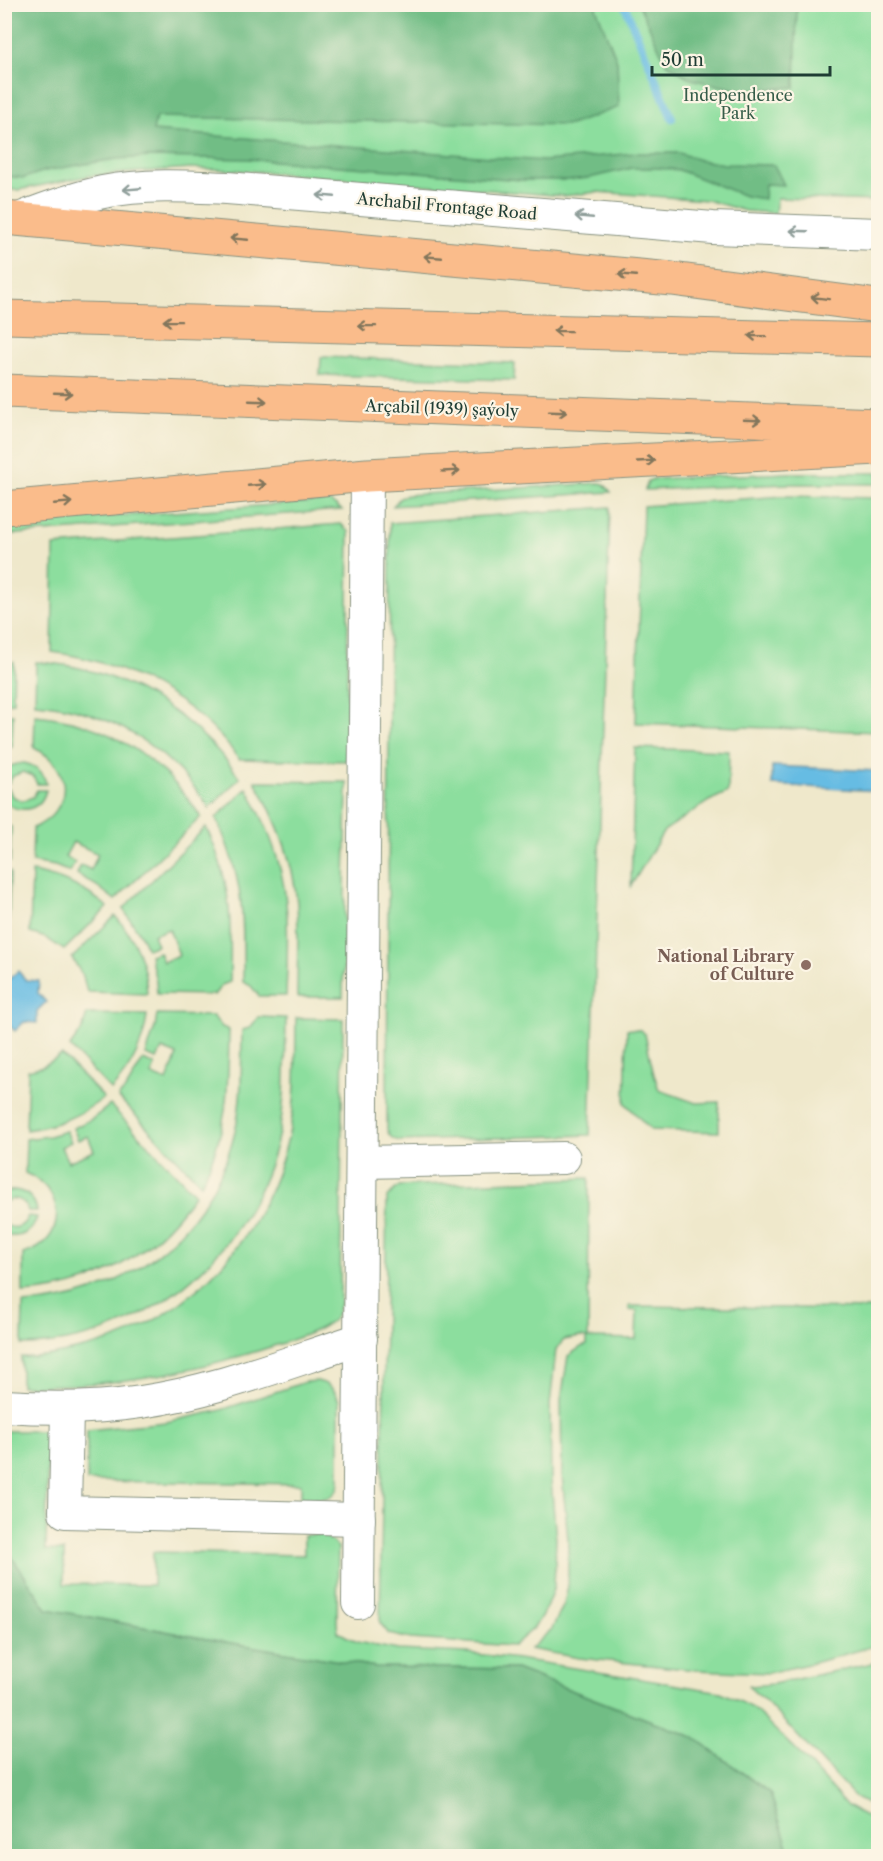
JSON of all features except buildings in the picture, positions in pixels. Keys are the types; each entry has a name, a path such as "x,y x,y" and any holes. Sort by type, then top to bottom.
{"main road":[{"path":"12,218 660,278 879,306"},
{"path":"4,317 879,340"},
{"name":"Arçabil (1939) şaýoly","path":"4,391 879,425"},
{"path":"4,508 367,475 879,448"}],"street":[{"name":"Archabil Frontage Road","path":"12,218 105,192 190,186 713,228 879,234"},
{"path":"358,1603 367,475"},
{"path":"362,1162 564,1158"},
{"path":"4,1406 85,1408 141,1402 189,1393 237,1380 361,1339"},
{"path":"67,1408 65,1512 359,1519"}],"green space":[{"name":"Independence Park","path":"4,5 878,5 878,201 777,198 775,213 745,211 707,200 597,192 564,196 190,168 89,176 18,190 5,190"},
{"path":"5,5 595,5 617,61 619,107 570,125 156,117 153,131 544,161 636,153 679,153 700,160 724,164 774,165 784,185 765,184 764,199 745,196 679,170 657,168 632,168 570,180 522,180 248,159 150,157 79,165 45,171 24,178 5,176"},
{"path":"639,5 797,5 795,87 743,91 691,79 666,63"},
{"path":"321,357 515,363 514,380 320,375"},
{"path":"788,473 878,473 878,484 788,484 645,490 648,481 653,479"},
{"path":"604,484 611,492 393,506 400,498 407,495"},
{"path":"784,496 878,498 878,732 636,723 643,506"},
{"path":"329,501 342,510 5,535 5,524"},
{"path":"610,507 590,1135 397,1140 390,1136 387,1129 390,523"},
{"path":"341,524 349,532 346,761 239,759 201,718 156,686 105,664 52,652 54,546"},
{"path":"5,662 14,662 13,702 5,703"},
{"path":"36,662 67,665 96,673 125,683 152,697 200,733 240,778 209,808 175,767 134,735 87,713 62,706 35,703"},
{"path":"5,714 13,714 12,747 5,750"},
{"path":"35,715 85,725 130,746 169,777 201,817 115,900 77,874 81,865 91,870 98,854 73,842 65,857 75,862 70,872 55,866 32,862 33,828 56,811 64,788 62,777 56,766 47,756 34,748"},
{"path":"635,748 729,751 728,792 709,801 664,831 631,886"},
{"path":"24,763 39,770 46,784 37,784 33,776 23,772 13,776 9,783 5,783 6,770"},
{"path":"255,781 347,782 343,997 297,997 298,926 292,871 283,840"},
{"path":"247,788 272,843 284,887 288,949 286,996 259,996 251,986 243,982 242,917 237,879 216,818"},
{"path":"5,789 9,789 12,796 22,801 33,797 37,790 46,790 40,802 35,806 17,809 5,803"},
{"path":"5,824 11,827 10,862 5,862"},
{"path":"206,827 215,847 226,885 230,921 230,982 222,985 214,995 157,994 150,955 159,952 163,962 179,955 169,929 153,935 157,945 147,949 142,937 123,909"},
{"path":"10,872 8,933 5,933 5,873"},
{"path":"32,872 72,884 108,907 64,950 46,938 30,933"},
{"path":"115,916 134,942 142,962 147,994 87,992 83,976 72,958"},
{"path":"87,1014 147,1015 140,1046 125,1074 111,1090 70,1047 82,1030"},
{"path":"157,1015 213,1016 222,1027 229,1030 227,1091 222,1127 201,1184 118,1097 126,1089 143,1060 155,1065 151,1075 167,1081 177,1055 162,1049 157,1059 146,1055"},
{"path":"258,1017 286,1018 284,1098 276,1145 261,1186 240,1224 214,1258 182,1287 146,1312 107,1330 66,1341 22,1345 23,1304 59,1300 92,1291 124,1276 153,1258 179,1235 201,1208 219,1177 236,1129 241,1087 242,1030 250,1028"},
{"path":"296,1018 343,1019 340,1303 335,1318 316,1331 283,1343 186,1370 100,1383 21,1386 21,1357 43,1356 80,1349 116,1338 150,1322 182,1302 210,1278 235,1250 256,1218 273,1185 285,1149 294,1101"},
{"path":"627,1029 641,1030 645,1034 659,1090 696,1103 719,1102 719,1132 651,1130 625,1103"},
{"path":"62,1055 104,1098 67,1119 26,1130 28,1070 43,1066"},
{"path":"110,1105 195,1194 161,1234 142,1251 121,1264 99,1276 75,1284 23,1293 23,1254 38,1248 48,1239 57,1215 55,1203 49,1191 39,1181 25,1173 26,1139 66,1131 71,1142 61,1147 68,1162 94,1151 88,1136 78,1140 73,1128 92,1119"},
{"path":"589,1178 588,1338 636,1339 637,1311 629,1310 629,1306 878,1309 878,1645 768,1673 696,1670 579,1658 530,1649 552,1629 564,1604 568,1586 568,1539 562,1475 561,1400 568,1356 587,1345 587,1338 580,1337 564,1340 556,1349 550,1405 551,1480 556,1539 554,1587 546,1608 534,1628 513,1646 411,1639 389,1634 380,1623 387,1197 399,1186"},
{"path":"15,1190 30,1196 37,1211 28,1211 19,1200 12,1199 5,1202 5,1192"},
{"path":"28,1216 37,1217 29,1231 16,1236 5,1235 5,1224 18,1227"},
{"path":"317,1381 332,1388 339,1402 339,1483 330,1497 301,1498 301,1484 87,1481 87,1430 166,1422 218,1411 305,1382"},
{"path":"5,1431 48,1431 46,1550 64,1551 64,1584 153,1585 153,1552 304,1555 304,1535 324,1535 338,1547 338,1632 357,1642 398,1650 467,1653 518,1659 721,1692 753,1708 806,1760 847,1806 878,1823 878,1856 791,1856 770,1793 693,1737 516,1669 376,1667 47,1609 5,1547"},
{"path":"5,1547 47,1609 376,1667 516,1669 693,1737 770,1793 791,1856 5,1856"},
{"path":"878,1662 878,1810 857,1799 766,1702 748,1686 773,1684"}],"water":[{"path":"772,766 878,771 878,791 772,785"},
{"path":"18,971 26,980 39,981 38,993 46,1002 37,1011 37,1023 24,1022 15,1031 5,1022 5,979 9,979"}],"waterway":[{"path":"624,4 672,118"}],"place":[{"name":"National Library of Culture","path":"806,965"}]}
